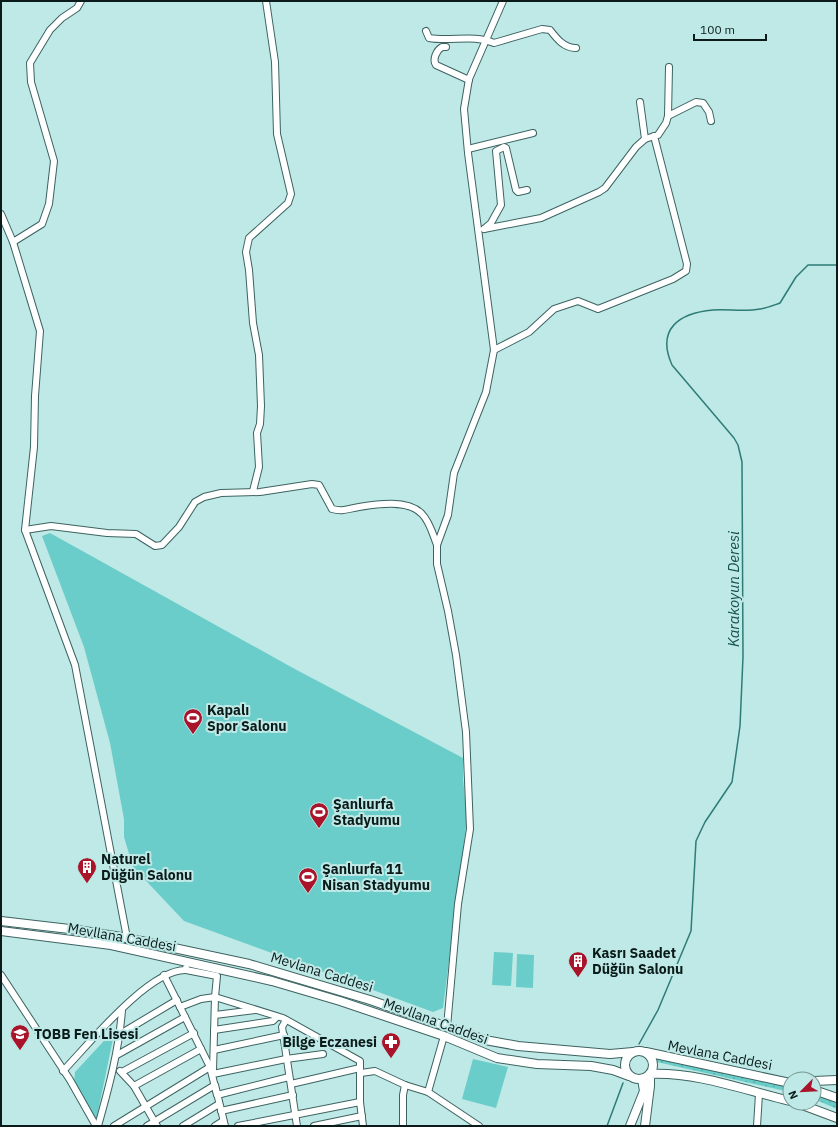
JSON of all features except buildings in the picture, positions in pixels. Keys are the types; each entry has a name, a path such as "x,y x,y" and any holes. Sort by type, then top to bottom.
{"main road":[{"name":"Mevlana Caddesi","path":"1,921 78,930 127,938 249,964 294,976 370,1000 485,1040 518,1046 614,1055 633,1052"},
{"name":"Mevllana Caddesi","path":"1,931 110,945 272,981 444,1036 498,1058 537,1064 591,1066 613,1070 629,1076"},
{"path":"645,1126 650,1074 653,1065 652,1060 646,1052 637,1050 626,1058 624,1067 629,1076 642,1079 650,1074"},
{"name":"Mevlana Caddesi","path":"646,1052 782,1081"},
{"name":"Mevlana Caddesi","path":"650,1074 668,1074 715,1080 759,1094 782,1099"},
{"path":"630,1126 644,1091 642,1079"},
{"path":"822,1081 837,1080"},
{"path":"822,1093 837,1098"},
{"path":"818,1111 837,1118"}],"street":[{"path":"13,242 42,224 49,204 54,161 31,82 30,63 50,30 62,18 77,8 81,1"},
{"path":"253,491 259,467 257,432 260,424 261,406 259,355 246,252 250,238 288,203 291,194 277,134 275,62 266,1"},
{"path":"447,1026 457,912 470,829 466,732 457,660 448,611 436,564 437,545 448,515 454,473 486,392 494,350 478,232 464,109 469,80 503,1"},
{"path":"426,31 429,38 434,39 466,38 500,43 542,29 550,30 561,43 570,48 576,48"},
{"path":"446,47 442,46 434,58 436,65 469,80"},
{"path":"484,229 541,218 605,188 630,152 645,139 658,135 666,123 668,116 669,67"},
{"path":"640,102 645,139"},
{"path":"668,116 696,102 703,103 709,112 711,122"},
{"path":"468,149 533,133"},
{"path":"494,350 529,332 554,309 578,301 598,309 673,279 686,271 687,264 654,136"},
{"path":"478,232 491,223 500,205 496,151 498,149 504,147 506,148 516,190 518,192 527,190"},
{"path":"1,214 13,242 40,331 35,396 34,446 25,530 75,665 127,938"},
{"path":"25,530 51,526 108,533 136,534 155,546 162,545 179,527 195,502 221,493 312,484 319,485 332,509 341,512 370,505 409,506 422,514 437,545"},
{"path":"186,962 186,970"},
{"path":"63,1071 147,985 164,975 186,970 217,976 212,1071"},
{"path":"1,975 97,1126"},
{"path":"164,975 212,1071 224,1124 215,1126"},
{"path":"180,1007 201,999 215,997 286,1020 350,1054 360,1061 360,1102 363,1126"},
{"path":"120,1034 177,1000"},
{"path":"97,1126 117,1055 122,1010"},
{"path":"215,1015 256,1010"},
{"path":"117,1055 185,1017"},
{"path":"214,1030 273,1021 277,1017"},
{"path":"286,1020 282,1027 297,1126"},
{"path":"122,1072 194,1034"},
{"path":"214,1050 284,1035"},
{"path":"428,1092 444,1036"},
{"path":"134,1086 201,1049"},
{"path":"114,1126 145,1106 212,1071 323,1054"},
{"path":"114,1068 122,1072 134,1086 156,1124"},
{"path":"291,1084 360,1070 375,1071 405,1085 428,1092 479,1126"},
{"path":"215,1085 217,1095 289,1077"},
{"path":"147,1126 156,1124 215,1085"},
{"path":"403,1126 403,1095 405,1085"},
{"path":"757,1126 759,1094"},
{"path":"221,1112 293,1095"},
{"path":"238,1126 360,1102"},
{"path":"183,1126 219,1104"},
{"path":"314,1126 362,1116"}],"shaded area":[{"path":"50,533 293,668 463,758 463,779 467,818 443,1008 433,1012 184,921 133,867 124,837 124,819 110,743 84,647 42,536"},
{"path":"494,952 513,953 511,986 492,985"},
{"path":"517,954 534,955 533,988 516,987"},
{"path":"115,1029 96,1121 74,1082 75,1072"},
{"path":"658,1058 782,1085 782,1090 657,1062"},
{"path":"473,1059 508,1067 496,1108 462,1099"},
{"path":"822,1095 837,1100 837,1109 822,1102"}],"waterway":[{"name":"Karakoyun Deresi","path":"639,1044 658,1010 691,931 696,841 705,822 732,782 740,726 743,657 742,462 738,445 734,438 672,365 667,342 669,333 674,325 681,319 701,312 713,310 754,310 780,303 796,277 808,265 837,265"},
{"name":"Karakoyun Deresi","path":"607,1126 623,1083"}],"place":[{"name":"Kapalı Spor Salonu","path":"193,735"},
{"name":"Şanlıurfa Stadyumu","path":"319,829"},
{"name":"Naturel Düğün Salonu","path":"87,884"},
{"name":"Şanlıurfa 11 Nisan Stadyumu","path":"308,894"},
{"name":"Kasrı Saadet Düğün Salonu","path":"578,978"},
{"name":"TOBB Fen Lisesi","path":"20,1051"},
{"name":"Bilge Eczanesi","path":"391,1059"}]}
